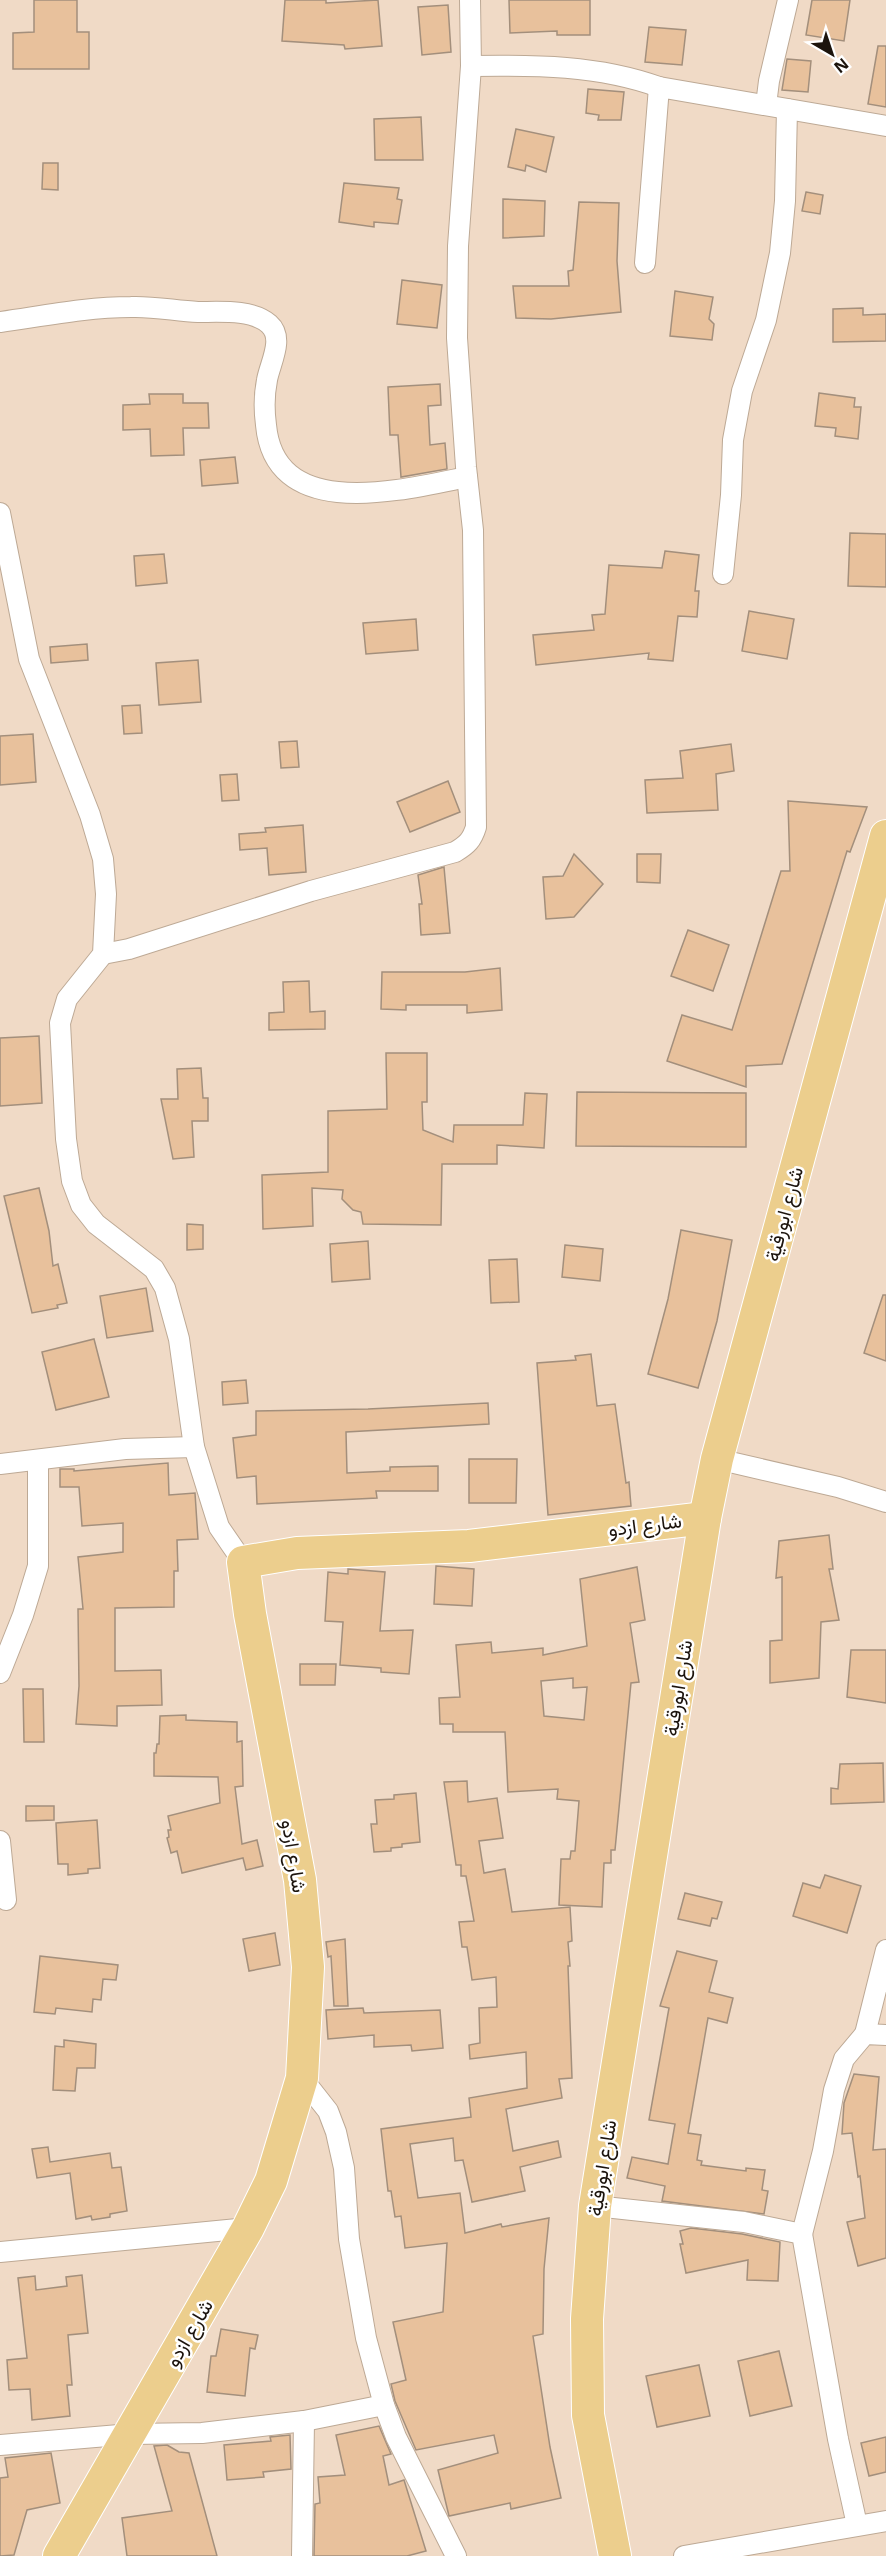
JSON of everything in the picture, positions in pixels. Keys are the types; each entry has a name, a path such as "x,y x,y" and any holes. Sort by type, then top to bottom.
{"main road":[{"name":"شارع ابورقية","path":"615,2556 588,2415 587,2319 595,2206 705,1518 717,1459 886,836"},
{"name":"شارع ازدو","path":"59,2556 248,2228 271,2181 302,2078 308,1967 300,1880 250,1614 243,1562 297,1553 469,1546 705,1518"}],"street":[{"path":"103,954 129,949 311,891 455,852 472,838 476,827 473,530 457,338 458,246 471,66 470,0"},
{"path":"766,105 769,81 788,0"},
{"path":"471,66 582,68 628,75 659,87 886,126"},
{"path":"645,262 659,87"},
{"path":"723,574 731,495 733,440 742,391 766,320 780,252 785,201 787,109"},
{"path":"0,322 132,306 233,313 255,317 269,324 276,334 275,352 267,380 264,406 267,443 278,464 289,476 309,487 368,493 467,477"},
{"path":"0,513 29,659 90,815 103,859 106,894 103,954 67,999 60,1023 66,1139 72,1181 81,1205 96,1224 154,1269 165,1288 179,1339 194,1447 219,1527 243,1562"},
{"path":"0,1464 125,1449 194,1447"},
{"path":"717,1459 838,1487 886,1502"},
{"path":"0,1673 23,1615 38,1566 38,1460"},
{"path":"0,1841 6,1900"},
{"path":"857,2525 838,2439 802,2234 823,2151 834,2090 844,2059 865,2034 886,1950"},
{"path":"865,2034 886,2035"},
{"path":"302,2078 328,2111 336,2132 344,2168 350,2240 366,2338 384,2405 396,2437 456,2556"},
{"path":"595,2206 744,2222 802,2234"},
{"path":"0,2252 248,2228"},
{"path":"0,2445 131,2434 202,2433 304,2421 384,2405"},
{"path":"302,2556 304,2421"},
{"path":"684,2556 886,2521"}],"building":[{"path":"34,0 77,0 77,32 89,32 89,69 13,69 13,33 34,32"},
{"path":"285,0 326,0 326,3 378,0 382,46 345,49 344,45 282,41"},
{"path":"509,0 590,0 590,35 557,35 557,31 510,33"},
{"path":"812,0 850,0 844,41 806,35"},
{"path":"448,5 451,52 422,55 418,7"},
{"path":"649,27 686,30 682,65 645,62"},
{"path":"878,46 886,46 886,107 868,104"},
{"path":"787,59 811,61 808,92 782,90"},
{"path":"588,89 624,92 621,120 598,120 599,115 586,113"},
{"path":"421,117 423,160 375,160 374,119"},
{"path":"516,129 554,137 546,172 526,165 525,171 508,167"},
{"path":"43,163 58,163 58,190 42,189"},
{"path":"344,183 399,188 397,199 402,200 398,224 374,222 374,227 339,222"},
{"path":"806,192 823,195 820,214 802,211"},
{"path":"503,199 545,201 544,236 503,238"},
{"path":"579,202 619,203 617,261 621,312 551,319 516,318 513,286 569,286 568,271 573,270"},
{"path":"402,280 442,285 437,328 397,324"},
{"path":"675,291 713,297 709,319 714,324 712,340 670,336"},
{"path":"863,308 863,315 886,314 886,341 833,342 833,309"},
{"path":"440,384 441,405 428,406 430,445 445,443 447,469 401,477 398,435 390,435 388,387"},
{"path":"819,393 855,398 854,407 861,407 858,439 835,436 836,428 815,426"},
{"path":"149,394 183,394 183,403 208,403 209,428 183,428 184,455 151,456 150,429 123,430 123,405 150,404"},
{"path":"235,457 238,483 202,486 200,460"},
{"path":"850,533 886,534 886,587 848,586"},
{"path":"665,551 699,555 695,591 699,591 697,617 678,616 673,661 648,659 649,653 536,665 533,635 594,630 592,615 605,614 609,565 662,568"},
{"path":"164,554 167,583 136,586 134,556"},
{"path":"749,611 794,619 787,659 742,651"},
{"path":"416,619 418,650 366,654 363,623"},
{"path":"87,644 88,660 51,663 50,647"},
{"path":"198,660 201,702 159,705 156,663"},
{"path":"140,705 142,733 124,734 122,706"},
{"path":"33,734 36,782 0,785 0,736"},
{"path":"297,741 299,767 281,768 279,742"},
{"path":"731,744 734,771 716,774 718,810 647,813 645,780 683,778 680,751"},
{"path":"237,774 239,800 222,801 220,775"},
{"path":"448,781 460,812 410,832 397,802"},
{"path":"788,801 867,807 850,852 847,851 782,1064 746,1066 746,1087 667,1061 682,1015 732,1030 781,871 790,871"},
{"path":"303,825 306,872 269,875 267,848 240,850 239,834 266,832 265,828"},
{"path":"574,854 603,884 574,917 546,919 543,877 563,876"},
{"path":"637,854 661,854 660,883 637,882"},
{"path":"444,867 450,933 421,935 419,904 422,904 418,875"},
{"path":"688,930 729,945 713,991 671,976"},
{"path":"500,968 502,1010 467,1013 467,1005 406,1005 406,1010 381,1009 382,972 465,972"},
{"path":"309,981 310,1012 325,1011 325,1029 269,1030 269,1013 284,1012 283,982"},
{"path":"39,1036 42,1103 0,1106 0,1038"},
{"path":"386,1053 427,1053 427,1102 422,1102 423,1130 453,1142 454,1125 523,1125 525,1093 547,1094 544,1148 497,1145 497,1164 442,1164 441,1225 363,1224 361,1212 353,1210 342,1199 343,1190 312,1188 313,1226 263,1229 262,1175 328,1172 328,1111 387,1109"},
{"path":"201,1068 203,1098 208,1098 208,1121 192,1121 194,1157 173,1159 161,1099 178,1099 177,1069"},
{"path":"577,1092 746,1093 746,1147 576,1146"},
{"path":"39,1188 49,1231 53,1266 58,1264 67,1303 57,1305 58,1308 32,1313 4,1196"},
{"path":"187,1224 203,1225 203,1249 187,1250"},
{"path":"681,1230 732,1240 717,1321 698,1388 648,1374 668,1299"},
{"path":"368,1241 370,1279 332,1282 330,1244"},
{"path":"565,1245 603,1249 600,1281 562,1277"},
{"path":"517,1259 519,1302 491,1303 489,1260"},
{"path":"146,1288 153,1331 107,1338 100,1296"},
{"path":"883,1295 886,1295 886,1361 864,1353"},
{"path":"94,1339 109,1397 56,1410 42,1352"},
{"path":"591,1354 597,1406 615,1404 631,1506 548,1515 537,1363 576,1360 575,1356"},
{"path":"246,1380 248,1403 223,1405 222,1382"},
{"path":"488,1403 489,1424 346,1432 347,1473 390,1471 390,1467 438,1466 438,1491 376,1491 377,1498 257,1504 256,1476 237,1478 233,1438 256,1435 256,1411 368,1409"},
{"path":"469,1459 517,1459 516,1503 469,1503"},
{"path":"168,1463 169,1495 195,1493 198,1539 177,1540 178,1571 174,1571 174,1607 115,1608 115,1671 161,1670 162,1705 117,1706 117,1726 76,1724 79,1686 78,1609 83,1609 78,1557 123,1552 123,1523 82,1526 79,1487 60,1487 60,1469 74,1469 74,1471"},
{"path":"829,1535 833,1569 829,1569 839,1620 821,1622 819,1678 770,1683 770,1641 782,1640 782,1577 776,1578 779,1541"},
{"path":"436,1566 474,1569 472,1606 434,1604"},
{"path":"637,1567 645,1620 630,1623 639,1682 631,1683 615,1850 611,1850 611,1863 604,1863 602,1907 559,1905 561,1859 570,1859 571,1851 575,1851 579,1801 557,1799 558,1789 508,1792 505,1732 453,1732 453,1724 440,1724 439,1698 460,1697 456,1645 491,1642 492,1653 543,1648 543,1655 587,1646 580,1579","holes":["573,1678 573,1688 587,1687 584,1720 544,1716 541,1681"]},
{"path":"348,1569 385,1572 380,1631 413,1630 409,1674 381,1672 381,1668 340,1665 343,1622 325,1621 328,1572 348,1574"},
{"path":"851,1650 886,1650 886,1703 847,1697"},
{"path":"300,1664 336,1664 335,1685 300,1685"},
{"path":"23,1689 43,1689 44,1742 24,1742"},
{"path":"186,1715 186,1720 237,1722 237,1742 242,1741 243,1786 235,1787 242,1844 257,1840 263,1866 246,1870 243,1858 182,1873 177,1851 171,1853 167,1838 169,1837 168,1830 171,1830 168,1816 220,1803 218,1777 154,1776 154,1753 159,1744 160,1716"},
{"path":"883,1763 884,1802 831,1804 831,1788 838,1789 840,1764"},
{"path":"467,1781 468,1802 497,1798 503,1838 479,1841 484,1873 505,1869 512,1912 570,1907 572,1941 568,1942 570,1966 568,1966 572,2078 559,2079 562,2098 506,2109 513,2151 558,2141 561,2157 520,2167 525,2191 472,2202 463,2160 455,2161 453,2138 410,2144 418,2198 460,2193 465,2233 501,2224 502,2227 549,2218 544,2269 543,2334 533,2336 550,2447 561,2498 511,2509 510,2503 449,2516 438,2470 498,2453 494,2435 416,2450 395,2401 391,2384 406,2380 393,2322 443,2312 447,2243 405,2248 401,2216 395,2217 391,2191 388,2191 381,2129 471,2117 469,2098 527,2088 526,2052 470,2059 469,2045 480,2043 479,2008 497,2007 496,1977 472,1980 467,1947 462,1947 459,1922 474,1921 466,1876 461,1876 461,1865 456,1865 444,1782"},
{"path":"416,1793 420,1842 402,1844 402,1847 391,1848 391,1851 374,1852 371,1824 377,1824 375,1800 394,1799 394,1795"},
{"path":"26,1806 54,1806 54,1820 26,1821"},
{"path":"97,1820 100,1868 88,1869 88,1873 68,1875 68,1864 58,1864 56,1823"},
{"path":"825,1875 861,1886 847,1933 793,1916 803,1883 820,1888"},
{"path":"685,1893 722,1902 717,1919 712,1918 710,1926 678,1919"},
{"path":"275,1933 280,1965 249,1971 243,1939"},
{"path":"345,1939 348,2006 334,2006 331,1956 328,1957 326,1942"},
{"path":"677,1951 717,1961 709,1992 733,1998 727,2023 708,2018 688,2133 701,2135 697,2160 702,2161 701,2165 746,2171 746,2168 765,2170 762,2190 768,2191 764,2214 662,2201 665,2186 627,2178 632,2157 668,2164 675,2124 649,2120 669,2008 660,2006"},
{"path":"40,1956 118,1965 116,1980 103,1979 101,2000 93,1999 92,2012 56,2008 55,2014 34,2012"},
{"path":"363,2008 364,2013 440,2010 443,2048 412,2051 411,2045 374,2047 374,2035 328,2039 326,2010"},
{"path":"64,2040 96,2044 95,2068 77,2068 75,2091 53,2090 55,2046 64,2047"},
{"path":"854,2074 879,2077 873,2150 886,2149 886,2258 858,2266 847,2222 865,2218 860,2176 858,2177 852,2133 842,2134 844,2103"},
{"path":"48,2147 50,2162 110,2153 112,2168 121,2167 127,2211 92,2220 91,2216 76,2219 70,2173 37,2178 32,2149"},
{"path":"691,2228 742,2234 780,2242 778,2281 747,2280 748,2260 686,2273 680,2244 683,2244 680,2231"},
{"path":"82,2275 88,2333 68,2335 72,2385 67,2385 70,2416 32,2420 30,2389 9,2390 7,2360 27,2358 18,2278 35,2276 36,2290 67,2286 66,2277"},
{"path":"221,2329 258,2335 255,2349 250,2348 245,2396 207,2392 211,2356 216,2356"},
{"path":"779,2351 792,2406 750,2416 738,2361"},
{"path":"699,2365 710,2416 657,2427 646,2376"},
{"path":"379,2426 391,2454 383,2456 389,2485 404,2480 426,2551 407,2556 314,2556 315,2504 320,2503 318,2477 345,2475 336,2435"},
{"path":"290,2435 291,2469 263,2472 264,2477 227,2480 224,2445 271,2441 270,2437"},
{"path":"886,2437 886,2472 869,2476 861,2443"},
{"path":"167,2445 179,2452 189,2453 217,2556 127,2556 122,2518 172,2511 154,2446"},
{"path":"51,2453 60,2503 27,2510 14,2555 0,2556 0,2478 8,2477 5,2458"}]}
